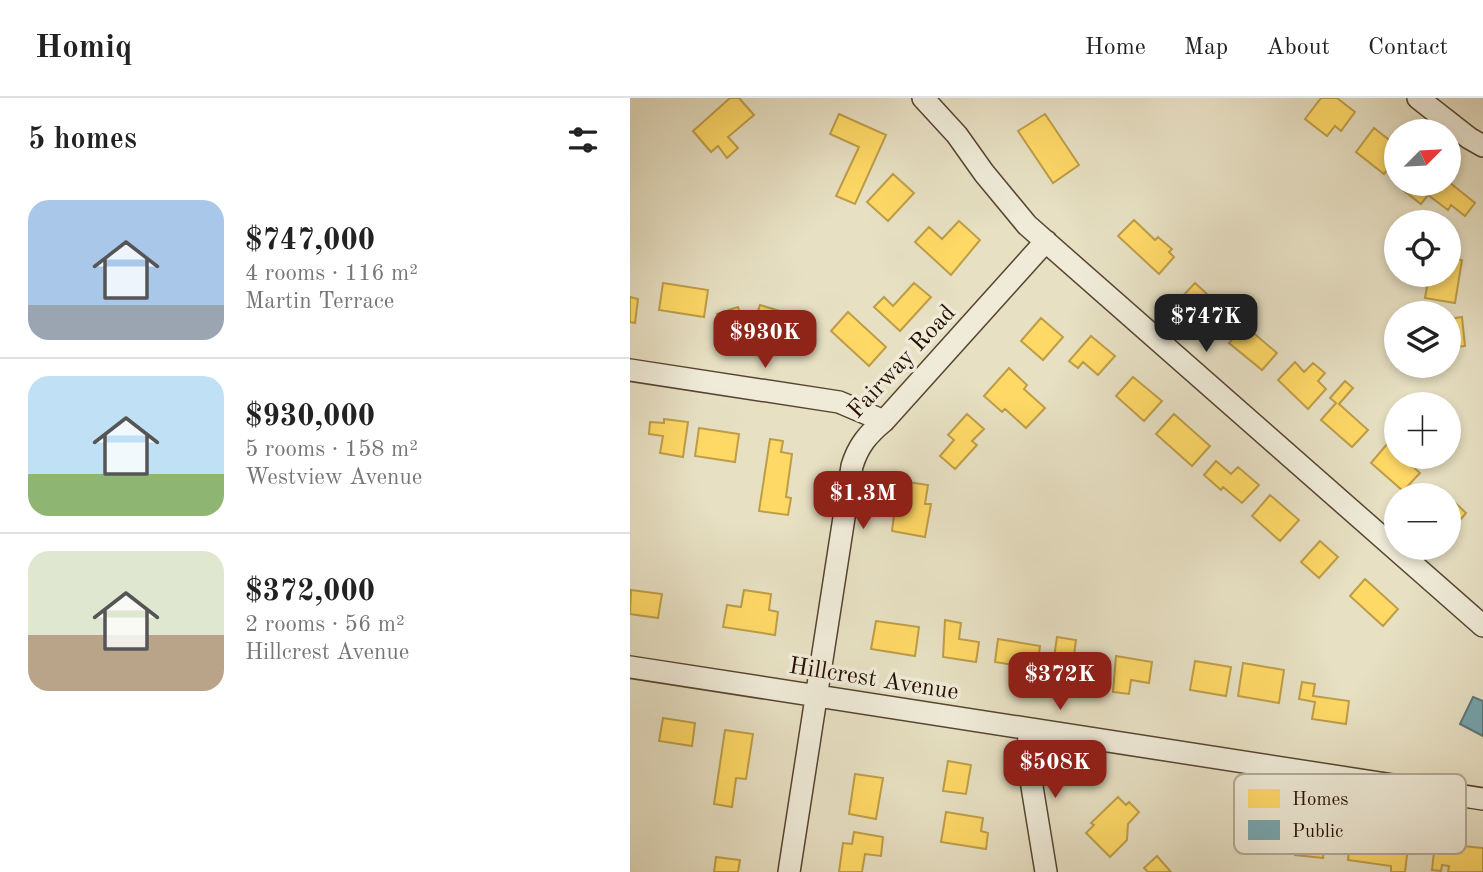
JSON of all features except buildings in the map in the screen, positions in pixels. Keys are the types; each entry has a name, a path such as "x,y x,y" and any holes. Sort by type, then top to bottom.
{"street":[{"path":"923,98 957,135 1027,225 1483,626"},
{"path":"1418,98 1483,146"},
{"name":"Fairway Road","path":"789,872 852,466 862,442 1046,241"},
{"path":"630,370 839,402 884,421"},
{"name":"Hillcrest Avenue","path":"630,667 1321,774"},
{"path":"1029,729 1028,762 1046,872"}]}
